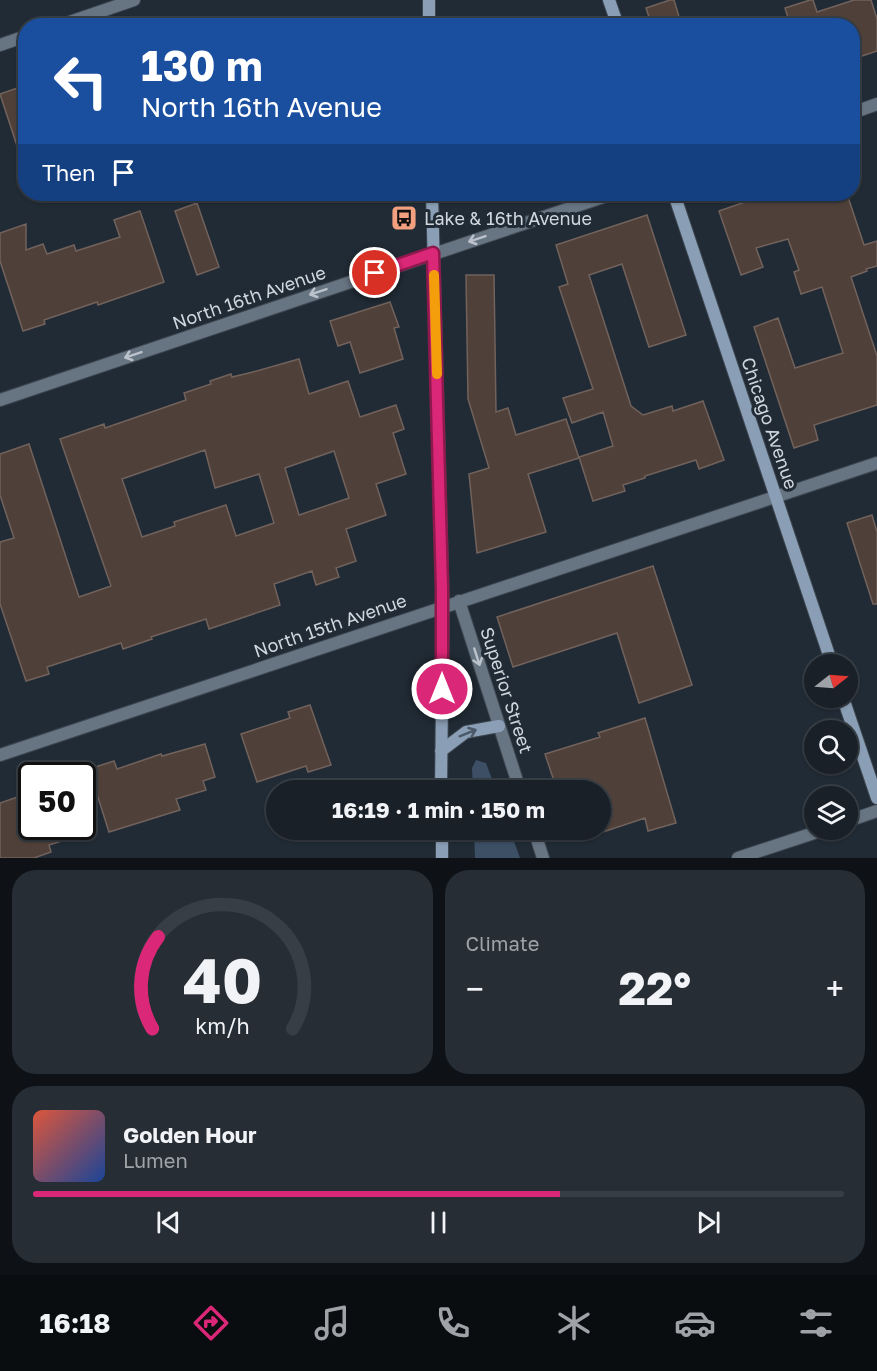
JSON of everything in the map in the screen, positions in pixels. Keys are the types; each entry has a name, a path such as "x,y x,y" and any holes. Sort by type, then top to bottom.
{"main road":[{"path":"429,0 429,18"},
{"path":"609,0 615,18"},
{"path":"432,201 442,606 441,780"},
{"name":"Chicago Avenue","path":"676,201 829,654"},
{"path":"846,708 877,798"},
{"path":"441,751 466,732 499,726"},
{"path":"442,840 442,858"}],"street":[{"path":"81,18 134,0"},
{"path":"0,45 18,39"},
{"path":"860,110 877,105"},
{"name":"North 16th Avenue","path":"0,400 591,201"},
{"name":"North 15th Avenue","path":"0,755 877,463"},
{"name":"Superior Street","path":"459,601 517,780"},
{"path":"858,818 877,812"},
{"path":"738,858 804,836"},
{"path":"537,840 543,858"}],"shaded area":[{"path":"476,760 486,763 492,780 473,780 472,768"},
{"path":"474,840 514,840 520,858 475,858"}],"building":[{"path":"674,0 679,18 649,18 646,8"},
{"path":"813,0 817,12 854,0 871,0 877,19 877,51 860,57 860,18 788,18 785,8"},
{"path":"18,88 18,149 0,94"},
{"path":"849,201 864,245 877,241 877,266 851,277 877,356 877,405 814,425 818,440 794,448 754,327 778,318 795,368 843,353 822,287 801,294 794,272 799,270 788,239 756,248 763,267 741,275 719,211 745,202"},
{"path":"197,203 219,267 197,275 175,211"},
{"path":"140,211 164,282 98,305 97,302 44,320 45,324 23,331 0,261 0,233 26,224 26,250 43,244 47,254 74,245 76,251 120,237 114,220"},
{"path":"647,215 686,335 649,347 622,264 589,275 631,406 643,415 672,406 673,411 703,401 724,460 699,469 696,460 645,476 645,478 623,485 625,491 593,501 579,457 613,446 603,412 572,423 563,398 593,389 559,287 568,284 556,245"},
{"path":"466,275 494,275 496,412 508,408 516,435 566,419 579,458 528,474 546,532 477,553 469,474 489,468 468,399"},
{"path":"390,302 399,327 394,328 403,359 360,373 350,342 338,346 330,321"},
{"path":"299,359 309,394 348,381 360,417 396,405 404,429 393,433 406,474 376,484 386,515 346,529 356,561 336,568 339,577 316,585 312,571 274,584 280,605 209,629 206,619 123,649 121,643 47,667 49,674 26,681 0,604 0,542 14,538 0,495 0,454 29,444 79,597 111,586 60,439 104,424 105,428 186,400 184,393 211,384 210,381 231,374 232,377","holes":["205,450 215,488 259,474 274,523 236,536 226,505 174,522 175,526 142,537 122,479","334,451 349,498 299,515 285,468"]},
{"path":"872,515 877,532 877,604 873,604 847,523"},
{"path":"653,566 692,685 639,703 617,633 513,667 497,617"},
{"path":"310,705 331,765 308,772 306,766 257,782 241,734 290,718 288,712"},
{"path":"645,718 676,823 648,831 645,818 611,829 611,780 554,780 545,754 600,737 598,733"},
{"path":"205,744 215,777 203,781 206,790 176,799 180,810 109,832 96,791 96,767 114,761 117,769 161,754 162,756"},
{"path":"18,797 18,840 65,840 49,845 51,852 34,858 0,858 0,803"}],"slow traffic":[{"path":"434,275 437,374"}],"place":[{"name":"Lake & 16th Avenue","path":"404,218"}],"route":[{"path":"375,273 433,253 442,589 442,689"}]}
